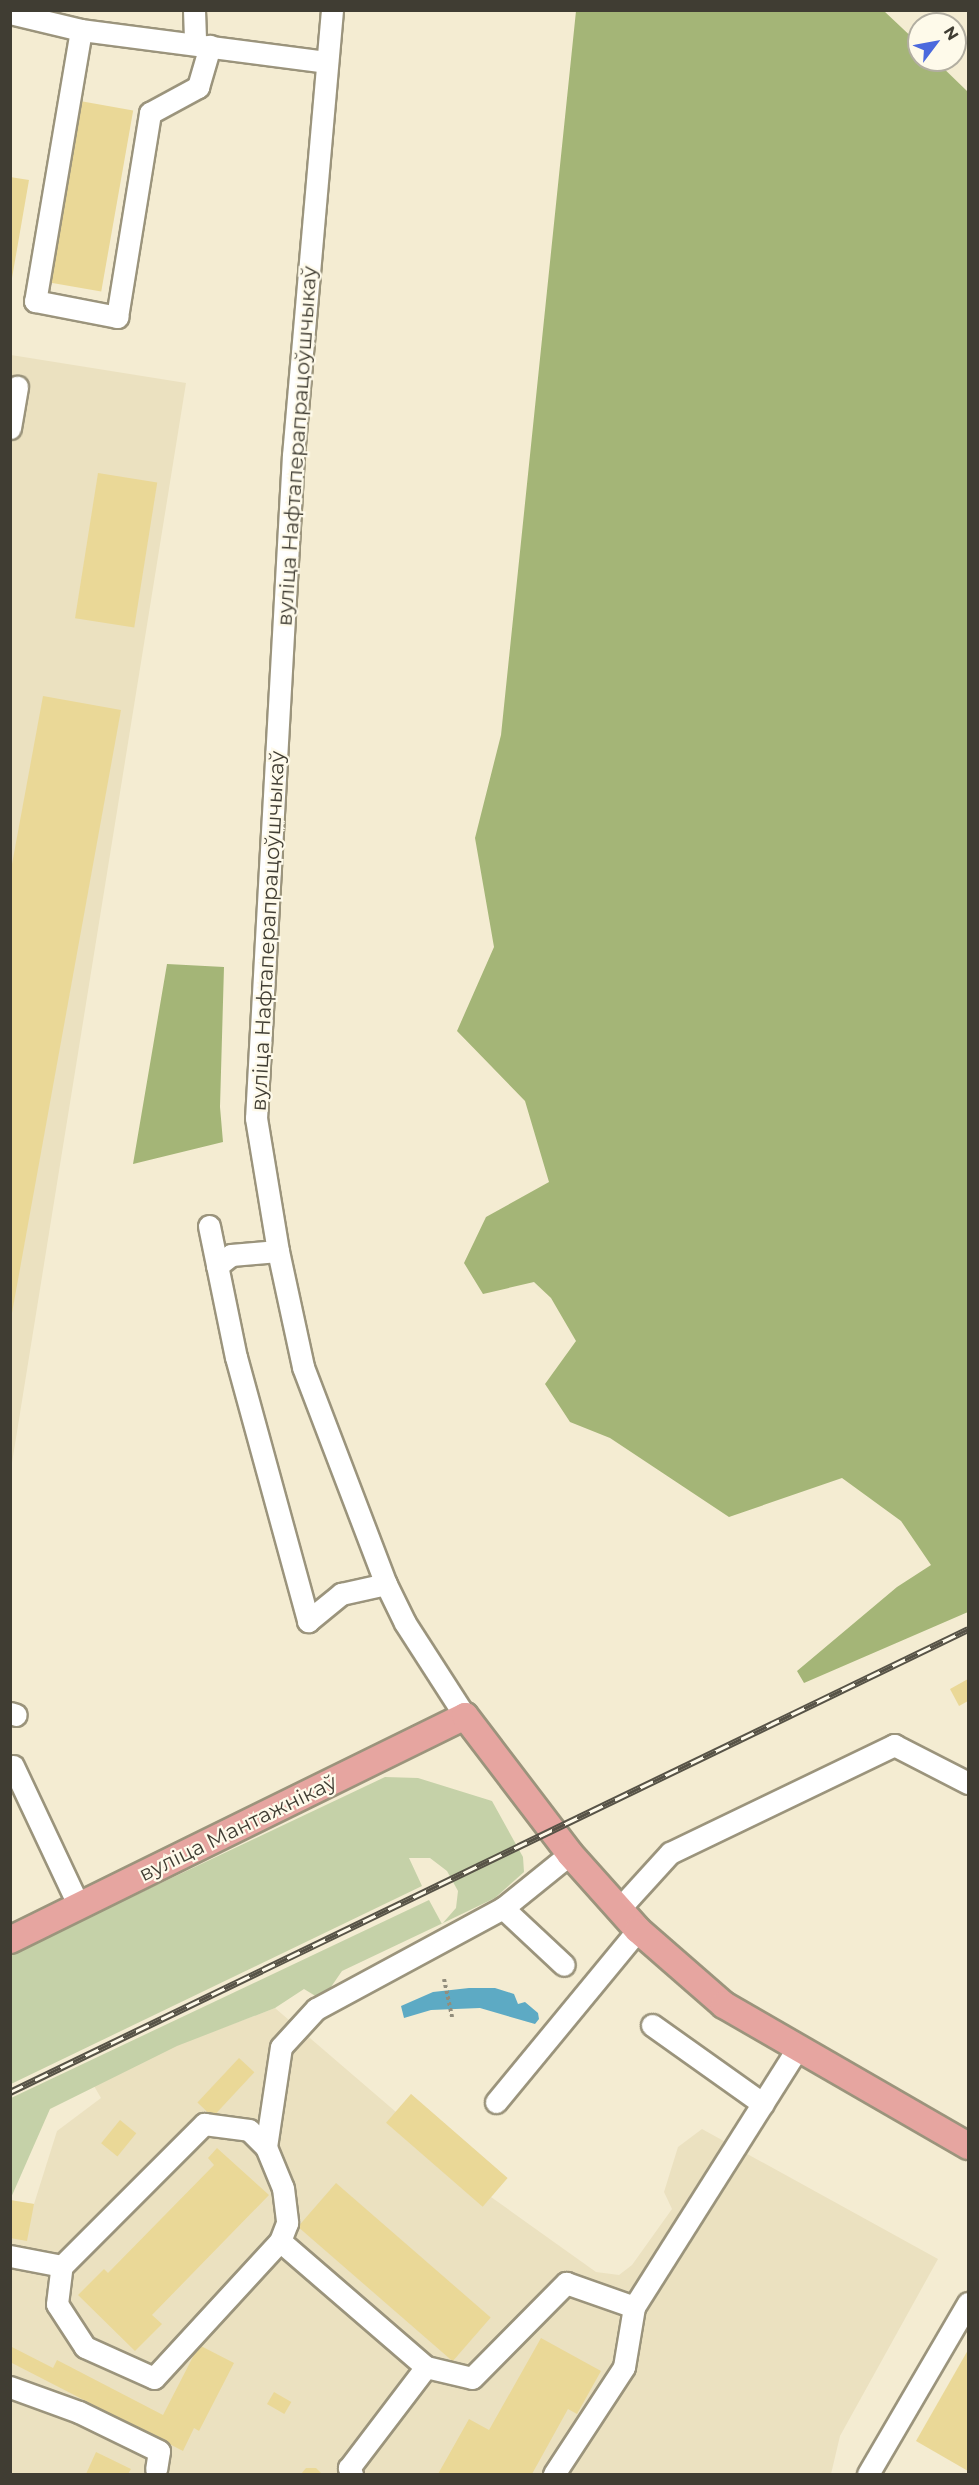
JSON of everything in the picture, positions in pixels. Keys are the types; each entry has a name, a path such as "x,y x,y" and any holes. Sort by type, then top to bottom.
{"main road":[{"name":"вуліца Нафтаперапрацоўшчыкаў","path":"465,1716 570,1854 619,1909 639,1930 724,2005 969,2146"},
{"name":"вуліца Мантажнікаў","path":"10,1940 465,1716"}],"street":[{"path":"81,30 34,301 117,317 150,114 198,87 203,45 194,10"},
{"name":"вуліца Нафтаперапрацоўшчыкаў","path":"333,10 293,455 278,754 262,954 256,1118 278,1251 303,1367 386,1584 405,1623 465,1716"},
{"path":"10,13 81,30 327,62"},
{"path":"10,428 17,387"},
{"path":"209,1226 251,1413 308,1621 342,1594 386,1584"},
{"path":"217,1266 231,1256 278,1251"},
{"path":"619,1909 670,1853 894,1745 969,1784"},
{"path":"13,1766 79,1906"},
{"path":"266,2147 281,2047 316,2009 503,1908 570,1854"},
{"path":"503,1908 564,1965"},
{"path":"496,2102 639,1930"},
{"path":"652,2025 763,2104"},
{"path":"554,2475 624,2367 634,2307 798,2048"},
{"path":"204,2124 249,2130 266,2147 283,2188 287,2223 280,2241 154,2378 85,2347 57,2304 62,2266 204,2124"},
{"path":"280,2241 426,2367 472,2378 566,2283 634,2307"},
{"path":"10,2256 62,2266"},
{"path":"868,2475 969,2303"},
{"path":"352,2475 349,2468 426,2367"},
{"path":"10,2387 79,2412 159,2451 156,2469"}],"path":[{"path":"444,1979 452,2017"}],"shaded area":[{"path":"11,355 186,383 11,1469"},
{"path":"275,2008 396,2112 411,2094 507,2178 491,2197 596,2272 619,2275 632,2265 672,2209 664,2192 678,2147 702,2129 938,2259 840,2436 831,2474 11,2474 10,2200 34,2204 57,2131 101,2098 94,2086 177,2045"}],"green space":[{"path":"576,11 884,11 907,33 907,72 947,72 968,92 968,1612 804,1683 797,1671 897,1587 931,1565 901,1521 842,1478 729,1517 610,1438 570,1422 545,1384 576,1341 551,1298 534,1282 483,1294 464,1263 486,1217 549,1182 525,1101 457,1031 494,947 475,838 501,735"},
{"path":"167,964 224,967 220,1107 223,1142 133,1164"},
{"path":"385,1777 418,1778 492,1801 523,1857 524,1872 495,1898 443,1923 456,1908 458,1891 447,1871 430,1858 409,1858 422,1886 11,2084 11,1954"},
{"path":"429,1900 442,1924 342,1971 322,2000 304,1989 275,2008 177,2046 50,2109 10,2200 11,2098"}],"water":[{"path":"495,1988 514,1994 518,2004 525,2002 538,2013 539,2019 535,2024 480,2008 431,2010 404,2018 401,2006 433,1992"}],"building":[{"path":"80,101 133,110 101,292 48,282"},
{"path":"10,177 29,180 12,278 10,278"},
{"path":"98,473 157,482 134,628 75,618"},
{"path":"43,696 121,710 12,1313 10,875"},
{"path":"968,1679 968,1701 959,1706 950,1689"},
{"path":"239,2058 254,2072 213,2117 197,2103"},
{"path":"411,2094 508,2178 483,2207 386,2123"},
{"path":"120,2120 136,2133 117,2157 101,2143"},
{"path":"217,2148 269,2195 152,2315 162,2324 135,2351 78,2295 104,2269 108,2273 214,2165 208,2158"},
{"path":"336,2183 491,2317 453,2361 298,2227"},
{"path":"10,2200 34,2204 27,2241 10,2238"},
{"path":"541,2338 601,2371 577,2414 568,2409 532,2474 438,2474 469,2419 489,2430"},
{"path":"199,2345 234,2363 199,2431 194,2428 183,2451 10,2362 10,2346 53,2368 57,2360 163,2415"},
{"path":"968,2350 968,2471 916,2441"},
{"path":"274,2392 291,2402 284,2414 267,2404"},
{"path":"96,2452 131,2469 128,2474 86,2474"},
{"path":"306,2468 316,2468 322,2474 301,2474"}],"railway":[{"path":"10,2092 968,1629"}]}
